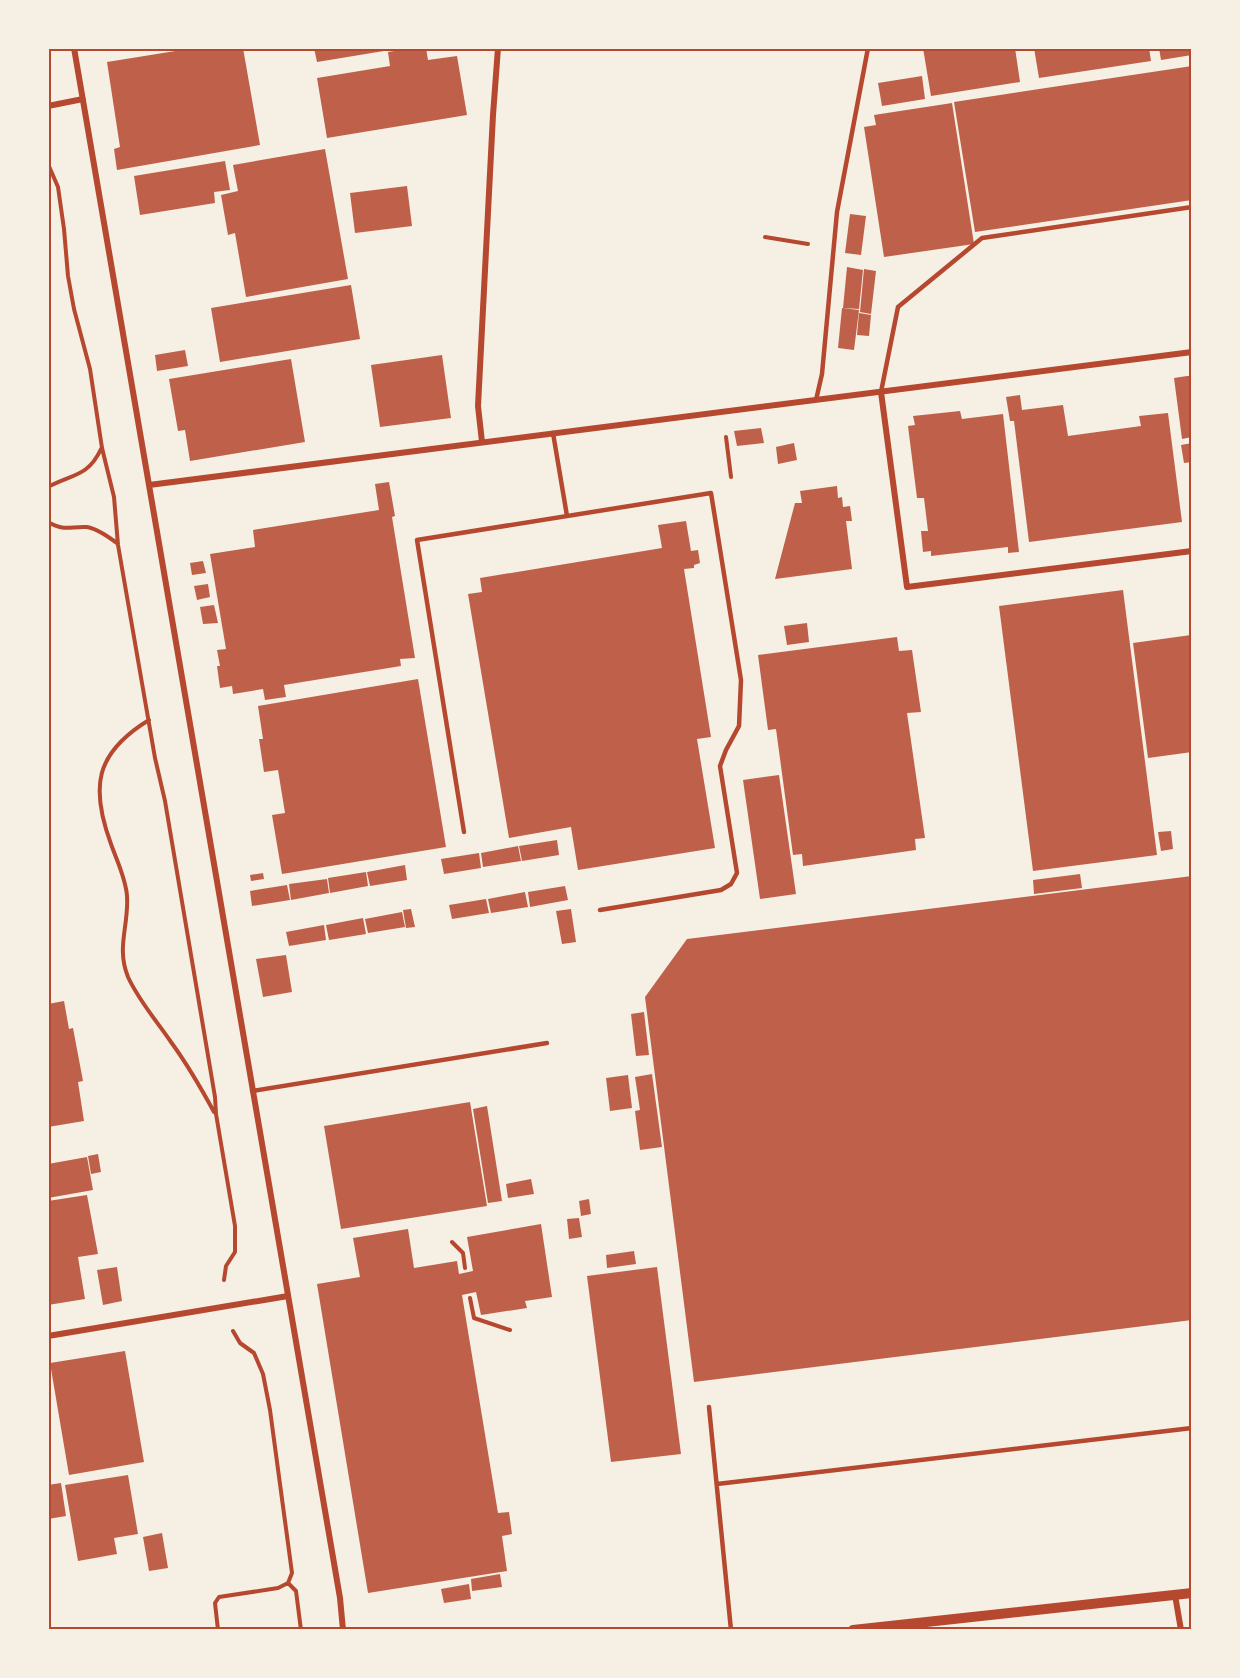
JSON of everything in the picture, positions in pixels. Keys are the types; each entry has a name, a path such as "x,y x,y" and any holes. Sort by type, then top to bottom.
{"street":[{"path":"74,48 340,1598 343,1630"},
{"path":"482,442 478,406 498,48"},
{"path":"48,106 83,99"},
{"path":"149,485 1192,352"},
{"path":"881,393 907,587 1192,551"},
{"path":"48,1336 288,1296"},
{"path":"853,1630 1192,1593"},
{"path":"1175,1595 1180,1630"}],"lane":[{"path":"816,400 822,374 837,212 868,48"},
{"path":"881,393 898,307 982,238 1192,207"},
{"path":"553,433 567,516"},
{"path":"464,832 417,540 711,493 741,680 738,726 720,766 737,873 731,884 721,890 600,910"},
{"path":"252,1091 547,1043"},
{"path":"709,1407 731,1630"},
{"path":"717,1484 1192,1428"}],"path":[{"path":"48,164 58,187 68,276 90,369 102,448 114,497 118,544 155,758 165,801 215,1097 235,1226 235,1252 226,1266 224,1281"},
{"path":"765,237 833,249"},
{"path":"48,487 85,470 95,462 102,448"},
{"path":"48,522 57,528 88,527 108,536 118,544"},
{"path":"149,720 128,734 109,754 104,763 100,793 102,816 127,895 122,946 123,959 135,990 180,1055 216,1114"},
{"path":"452,1242 463,1253 465,1268"},
{"path":"470,1298 474,1318 510,1330"},
{"path":"218,1630 215,1603 219,1597 278,1588 288,1583 292,1573 263,1374 254,1353 240,1343 232,1329"},
{"path":"288,1583 296,1591 301,1630"}],"building":[{"path":"194,48 243,48 260,145 117,170 114,149 120,147 107,62"},
{"path":"314,48 396,48 396,49 317,62"},
{"path":"426,48 428,60 457,56 467,115 327,138 317,78 390,66 388,52"},
{"path":"923,48 1015,48 1020,82 931,96"},
{"path":"1034,48 1149,48 1151,61 1039,78"},
{"path":"1159,48 1192,48 1192,55 1161,60"},
{"path":"1192,66 1192,200 975,232 954,102"},
{"path":"922,76 925,99 882,106 878,83"},
{"path":"952,103 974,244 884,257 864,127 876,125 874,115"},
{"path":"325,149 348,279 246,297 235,233 228,235 221,195 238,191 233,165"},
{"path":"225,161 230,190 214,192 215,203 140,215 134,176"},
{"path":"407,186 412,226 355,233 350,193"},
{"path":"850,214 866,216 861,255 845,253"},
{"path":"847,267 863,270 859,309 843,308"},
{"path":"864,269 876,271 871,314 860,312"},
{"path":"351,285 360,339 220,362 211,308"},
{"path":"842,308 859,310 854,350 838,348"},
{"path":"859,313 871,315 869,336 857,335"},
{"path":"185,350 188,366 157,371 155,355"},
{"path":"442,355 451,418 380,427 371,365"},
{"path":"291,359 305,442 190,461 185,430 178,431 169,379"},
{"path":"1192,376 1192,437 1182,439 1174,378"},
{"path":"1020,395 1022,410 1063,405 1068,436 1141,426 1139,416 1168,413 1182,522 1029,542 1014,421 1010,421 1006,397"},
{"path":"960,411 962,419 1003,414 1019,552 1008,553 1008,547 931,556 931,551 923,552 921,531 928,531 924,498 917,498 908,426 915,425 913,416"},
{"path":"761,428 764,443 737,446 734,431"},
{"path":"794,443 797,460 778,464 776,447"},
{"path":"1192,443 1192,462 1184,463 1181,445"},
{"path":"389,482 395,516 392,517 415,658 400,659 401,666 284,685 286,697 265,700 263,689 233,694 232,686 220,688 217,650 226,649 210,554 255,547 253,530 379,510 375,484"},
{"path":"837,486 838,498 842,497 843,507 850,506 852,521 846,521 852,569 775,579 795,503 802,503 800,491"},
{"path":"686,521 691,551 698,550 700,563 694,565 694,568 684,569 711,737 697,739 715,848 578,870 571,827 509,838 468,594 482,592 480,578 662,548 658,525"},
{"path":"203,561 206,573 192,575 190,563"},
{"path":"208,584 210,597 197,600 194,586"},
{"path":"1123,590 1157,855 1033,871 999,606"},
{"path":"214,605 218,623 203,624 200,607"},
{"path":"807,623 809,642 787,645 784,626"},
{"path":"1191,635 1192,752 1148,758 1133,643"},
{"path":"897,637 899,651 912,650 921,712 907,713 925,838 915,839 916,850 803,866 802,854 793,855 776,729 768,730 758,655"},
{"path":"418,679 446,847 282,874 272,815 285,813 278,770 264,772 259,739 263,739 258,706"},
{"path":"779,775 796,894 760,899 743,780"},
{"path":"1171,831 1173,849 1161,851 1158,832"},
{"path":"557,840 559,855 522,861 519,846"},
{"path":"518,846 521,861 483,867 481,853"},
{"path":"479,853 481,868 444,874 441,859"},
{"path":"405,865 407,880 370,886 367,872"},
{"path":"366,872 368,886 330,893 328,878"},
{"path":"263,873 264,879 251,881 250,875"},
{"path":"1080,874 1082,888 1034,894 1033,880"},
{"path":"1192,876 1192,1320 694,1382 645,997 687,939"},
{"path":"327,879 329,893 291,900 289,884"},
{"path":"287,885 290,900 252,906 250,891"},
{"path":"565,886 568,900 530,907 528,892"},
{"path":"525,892 528,907 491,913 488,899"},
{"path":"486,899 489,913 452,919 449,905"},
{"path":"411,909 415,927 406,928 403,910"},
{"path":"571,909 576,942 562,944 556,911"},
{"path":"402,912 405,927 368,933 365,919"},
{"path":"363,918 366,934 329,940 326,925"},
{"path":"324,925 326,940 289,946 286,932"},
{"path":"286,955 292,992 263,997 256,959"},
{"path":"64,1001 69,1029 73,1028 83,1081 78,1082 84,1121 48,1127 48,1004"},
{"path":"644,1012 649,1055 636,1056 631,1014"},
{"path":"652,1074 662,1147 640,1150 635,1111 640,1110 635,1077"},
{"path":"628,1075 632,1108 610,1111 606,1078"},
{"path":"470,1102 487,1206 341,1229 324,1126"},
{"path":"487,1106 502,1201 488,1203 473,1109"},
{"path":"98,1154 101,1172 91,1174 88,1156"},
{"path":"87,1157 93,1190 48,1198 48,1164"},
{"path":"531,1179 534,1194 508,1198 506,1184"},
{"path":"87,1195 98,1254 78,1257 85,1299 48,1305 48,1201"},
{"path":"589,1199 591,1214 581,1216 579,1201"},
{"path":"579,1218 582,1237 569,1239 567,1219"},
{"path":"541,1224 552,1297 525,1301 527,1308 481,1315 476,1292 462,1295 498,1513 509,1512 512,1534 502,1536 507,1571 368,1593 317,1284 360,1277 353,1238 408,1229 414,1268 457,1261 459,1274 473,1271 467,1237"},
{"path":"634,1251 636,1264 607,1268 606,1255"},
{"path":"117,1267 122,1301 103,1305 97,1270"},
{"path":"657,1267 681,1454 611,1462 587,1276"},
{"path":"125,1351 144,1462 69,1475 50,1363"},
{"path":"128,1475 138,1534 114,1538 117,1554 78,1561 65,1485"},
{"path":"61,1483 66,1516 48,1519 48,1485"},
{"path":"162,1533 168,1568 149,1571 143,1537"},
{"path":"500,1574 502,1587 472,1591 471,1579"},
{"path":"469,1584 471,1599 444,1603 441,1589"}]}
